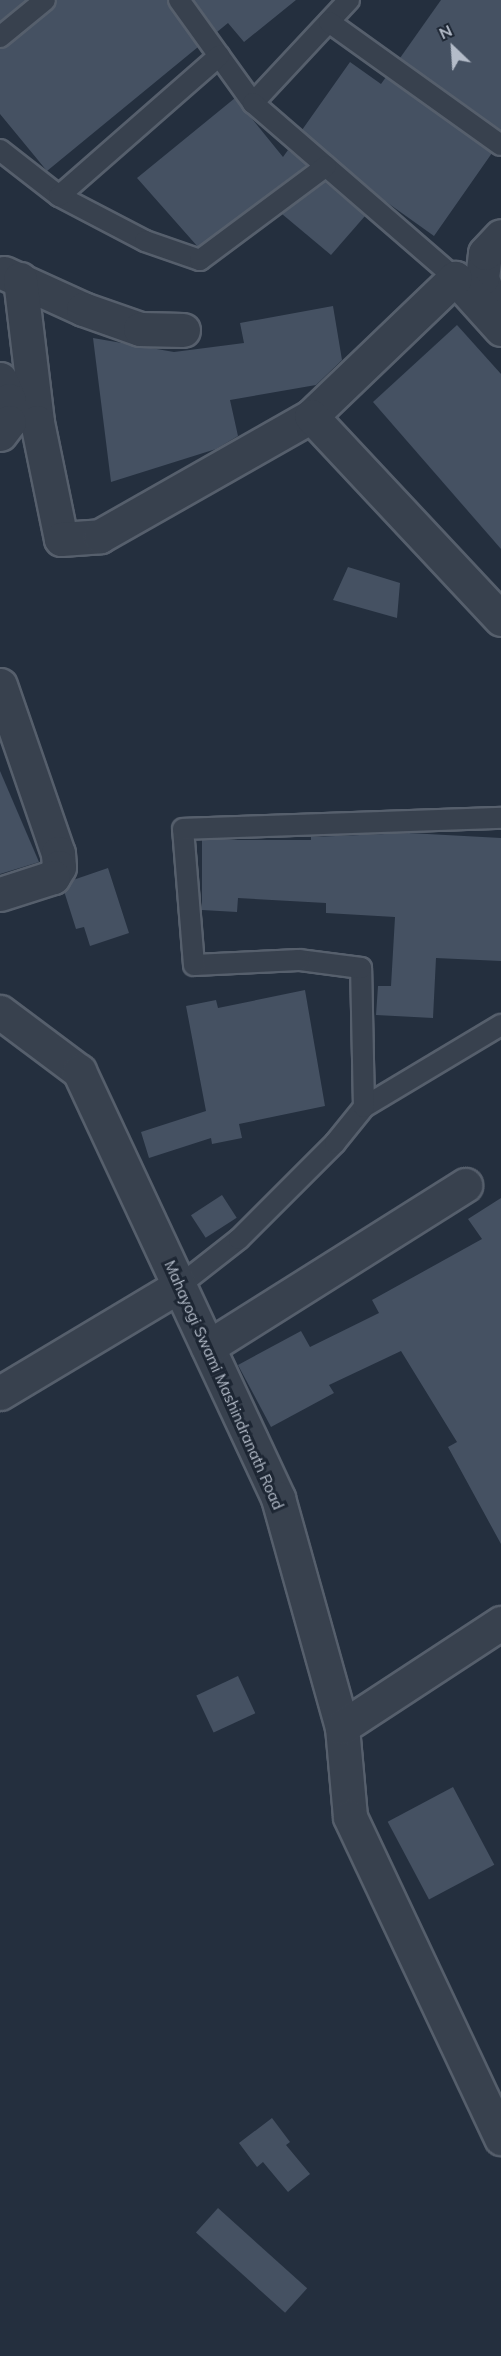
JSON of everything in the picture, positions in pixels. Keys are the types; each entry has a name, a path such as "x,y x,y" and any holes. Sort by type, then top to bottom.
{"street":[{"path":"501,236 485,254 482,278 491,302 501,313"},
{"path":"10,275 61,539 100,536 311,416 455,278 501,329"},
{"path":"10,275 83,309 140,329 183,330"},
{"path":"0,379 9,411 9,422 0,434"},
{"path":"311,416 501,619"},
{"path":"0,685 58,853 59,867 53,877 0,894"},
{"name":"Mahayogi Swami Mashindranath Road","path":"0,1012 79,1071 278,1498 342,1727 350,1817 501,2138"},
{"path":"208,1347 465,1185"},
{"path":"0,1393 179,1286"},
{"path":"342,1727 501,1623"}],"lane":[{"path":"0,37 45,0"},
{"path":"179,0 253,103 455,278"},
{"path":"253,103 349,0"},
{"path":"329,22 501,145"},
{"path":"59,196 219,56"},
{"path":"0,150 59,196 145,241 200,260 326,166"},
{"path":"364,1107 361,968 299,960 194,965 183,829 501,818"},
{"path":"179,1286 239,1239 335,1143 364,1107 501,1025"}],"building":[{"path":"0,0 26,0 0,21"},
{"path":"57,0 167,0 198,47 47,171 0,114 0,49 53,9"},
{"path":"194,0 296,0 244,42 228,23 217,32"},
{"path":"441,0 501,0 501,130 400,58"},
{"path":"350,62 381,84 386,77 492,153 434,236 385,201 302,130"},
{"path":"235,98 283,157 288,150 307,165 198,247 137,178"},
{"path":"325,182 365,216 331,255 282,214"},
{"path":"333,306 342,360 316,385 230,400 238,436 216,449 111,482 93,338 174,352 244,343 240,323"},
{"path":"457,325 501,374 501,549 373,402"},
{"path":"348,567 400,583 397,618 333,600"},
{"path":"0,771 39,862 0,874"},
{"path":"409,833 501,838 501,961 436,958 433,1018 376,1015 378,986 391,986 395,917 326,913 326,903 238,898 237,912 202,910 202,840 311,840 311,837"},
{"path":"108,868 129,933 90,946 84,927 76,929 64,891 73,880"},
{"path":"305,990 325,1106 239,1124 242,1138 212,1144 211,1138 149,1158 141,1132 206,1111 186,1006 216,1000 218,1008"},
{"path":"222,1195 237,1218 206,1238 191,1215"},
{"path":"501,1198 501,1544 448,1447 457,1442 401,1351 329,1385 334,1393 271,1427 238,1365 301,1331 310,1347 379,1313 372,1300 482,1239 468,1219"},
{"path":"238,1676 255,1713 214,1733 196,1695"},
{"path":"453,1787 494,1865 429,1899 388,1822"},
{"path":"272,2118 290,2142 286,2145 310,2174 288,2192 263,2162 257,2167 239,2143"},
{"path":"218,2208 307,2288 285,2313 196,2233"}]}
